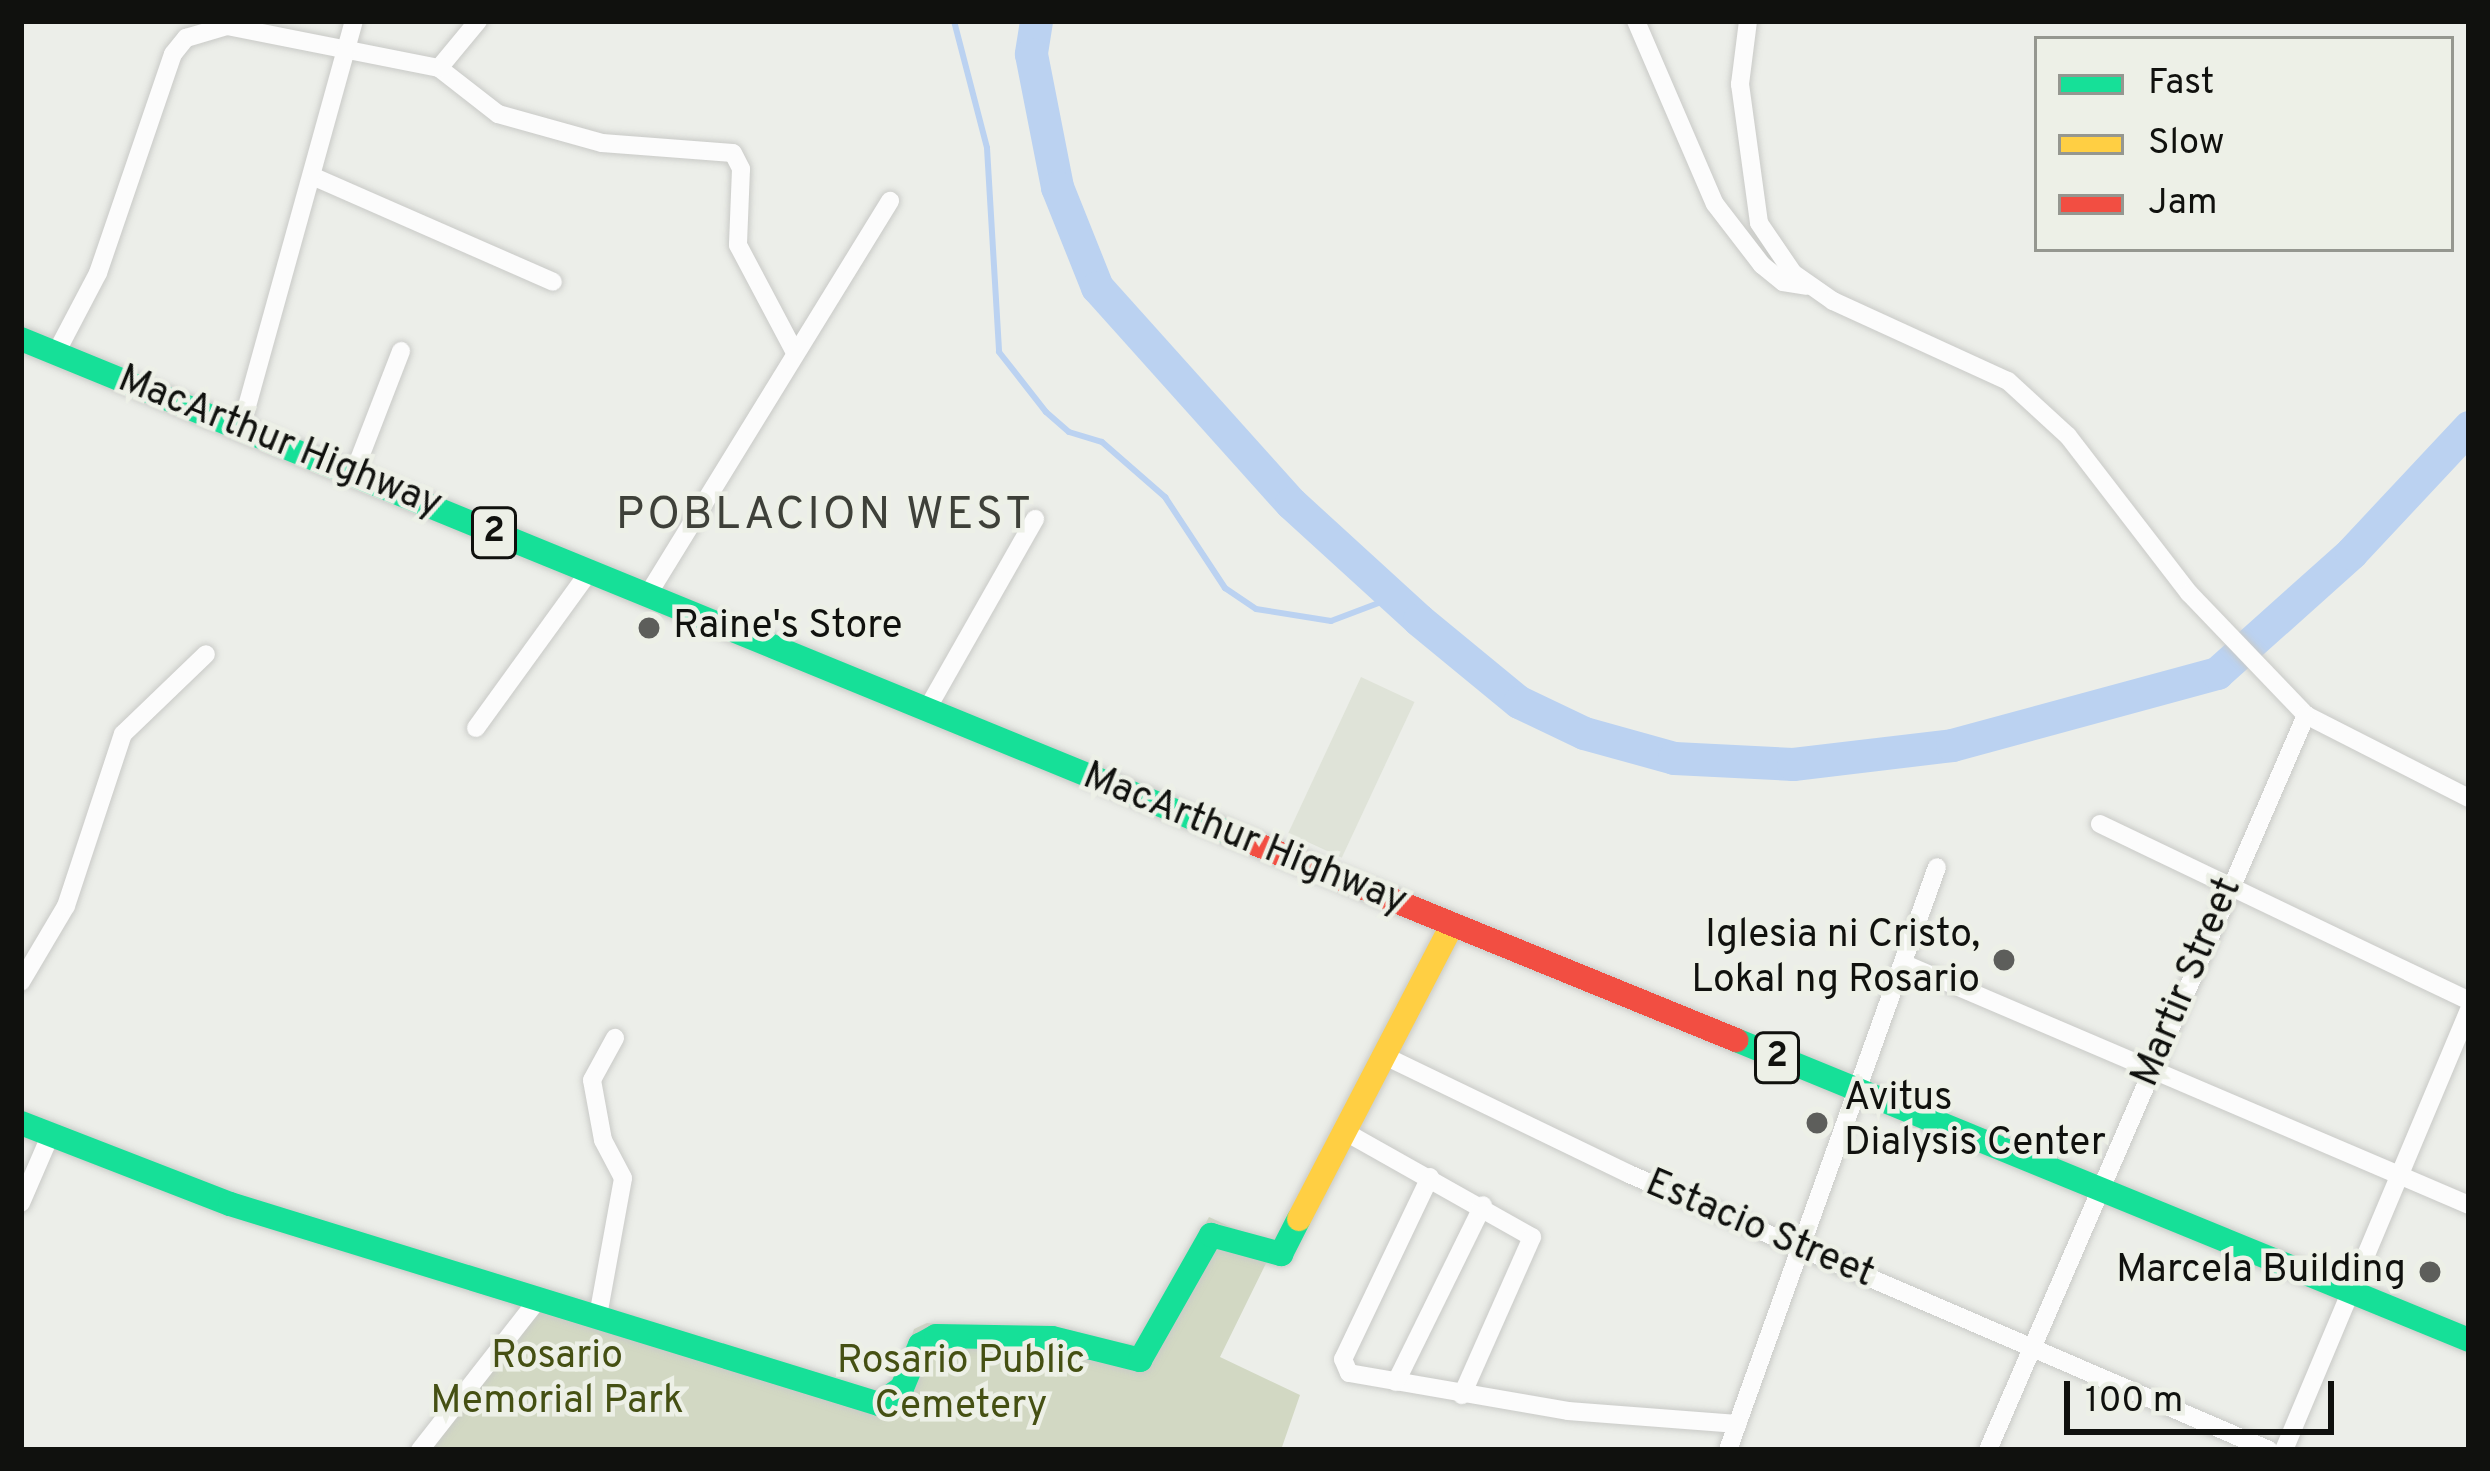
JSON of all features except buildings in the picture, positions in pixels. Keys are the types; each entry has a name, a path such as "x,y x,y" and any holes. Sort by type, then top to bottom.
{"main road":[{"name":"MacArthur Highway","path":"21,339 2469,1340"},
{"path":"21,1123 212,1198 870,1404 895,1396 920,1345 937,1336 1052,1338 1140,1360 1211,1235 1281,1254 1389,1058 1452,926"}],"street":[{"path":"241,428 352,50 354,21"},
{"path":"439,68 478,21"},
{"path":"1636,21 1715,205 1762,265 1783,282 1807,286 2008,381 2038,405 2189,593 2306,715 2469,798"},
{"path":"1748,21 1740,84 1759,223 1807,286"},
{"path":"56,353 98,273 173,54 186,38 227,26 439,68 498,114 602,143 734,153 741,169 738,245 793,350"},
{"path":"313,176 554,282"},
{"path":"647,596 793,350 890,201"},
{"path":"353,475 401,351"},
{"path":"926,711 1035,518"},
{"path":"476,728 589,572"},
{"path":"21,982 66,906 123,734 206,654"},
{"name":"Martir Street","path":"1988,1450 2306,715"},
{"path":"2100,824 2469,1005 2284,1450"},
{"path":"1728,1450 1856,1090 1907,965 1937,867"},
{"path":"1907,965 2469,1205"},
{"path":"598,1316 623,1178 604,1144 592,1080 615,1038"},
{"name":"Estacio Street","path":"1389,1058 1801,1250 2269,1450"},
{"path":"1349,1134 1523,1227 1532,1243 1462,1395"},
{"path":"21,1203 50,1136"},
{"path":"1430,1177 1343,1358 1354,1376 1675,1425 1738,1424"},
{"path":"1396,1382 1483,1205"},
{"path":"420,1450 539,1298"}],"shaded area":[{"path":"1361,677 1414,702 1342,858 1288,833"}],"green space":[{"path":"1209,1217 1274,1247 1220,1357 1300,1395 1281,1450 416,1450 532,1302 874,1411 896,1386 914,1329 927,1323 1140,1345"}],"waterway":[{"path":"954,21 987,148 999,352 1046,412 1069,432 1102,442 1165,497 1225,588 1256,609 1331,621 1392,598"},
{"path":"1036,21 1031,54 1057,187 1097,287 1291,503 1419,620 1519,702 1584,733 1674,758 1793,764 1952,745 2217,673 2351,553 2469,427"}],"traffic: fast":[{"path":"21,339 1229,833"},
{"path":"1736,1040 2469,1340"},
{"path":"21,1123 230,1204 879,1404 902,1388 920,1345 936,1336 1052,1338 1140,1360 1211,1235 1281,1254 1299,1219"}],"traffic: slow":[{"path":"1299,1219 1452,925"}],"traffic: jam":[{"path":"1229,833 1736,1040"}],"place":[{"name":"Raine's Store","path":"649,628"},
{"name":"Iglesia ni Cristo, Lokal ng Rosario","path":"2004,960"},
{"name":"Avitus Dialysis Center","path":"1817,1123"},
{"name":"Marcela Building","path":"2430,1272"}],"district":[{"name":"POBLACION WEST","path":"825,517"}],"park label":[{"name":"Rosario Memorial Park","path":"557,1382"},
{"name":"Rosario Public Cemetery","path":"961,1386"}]}
